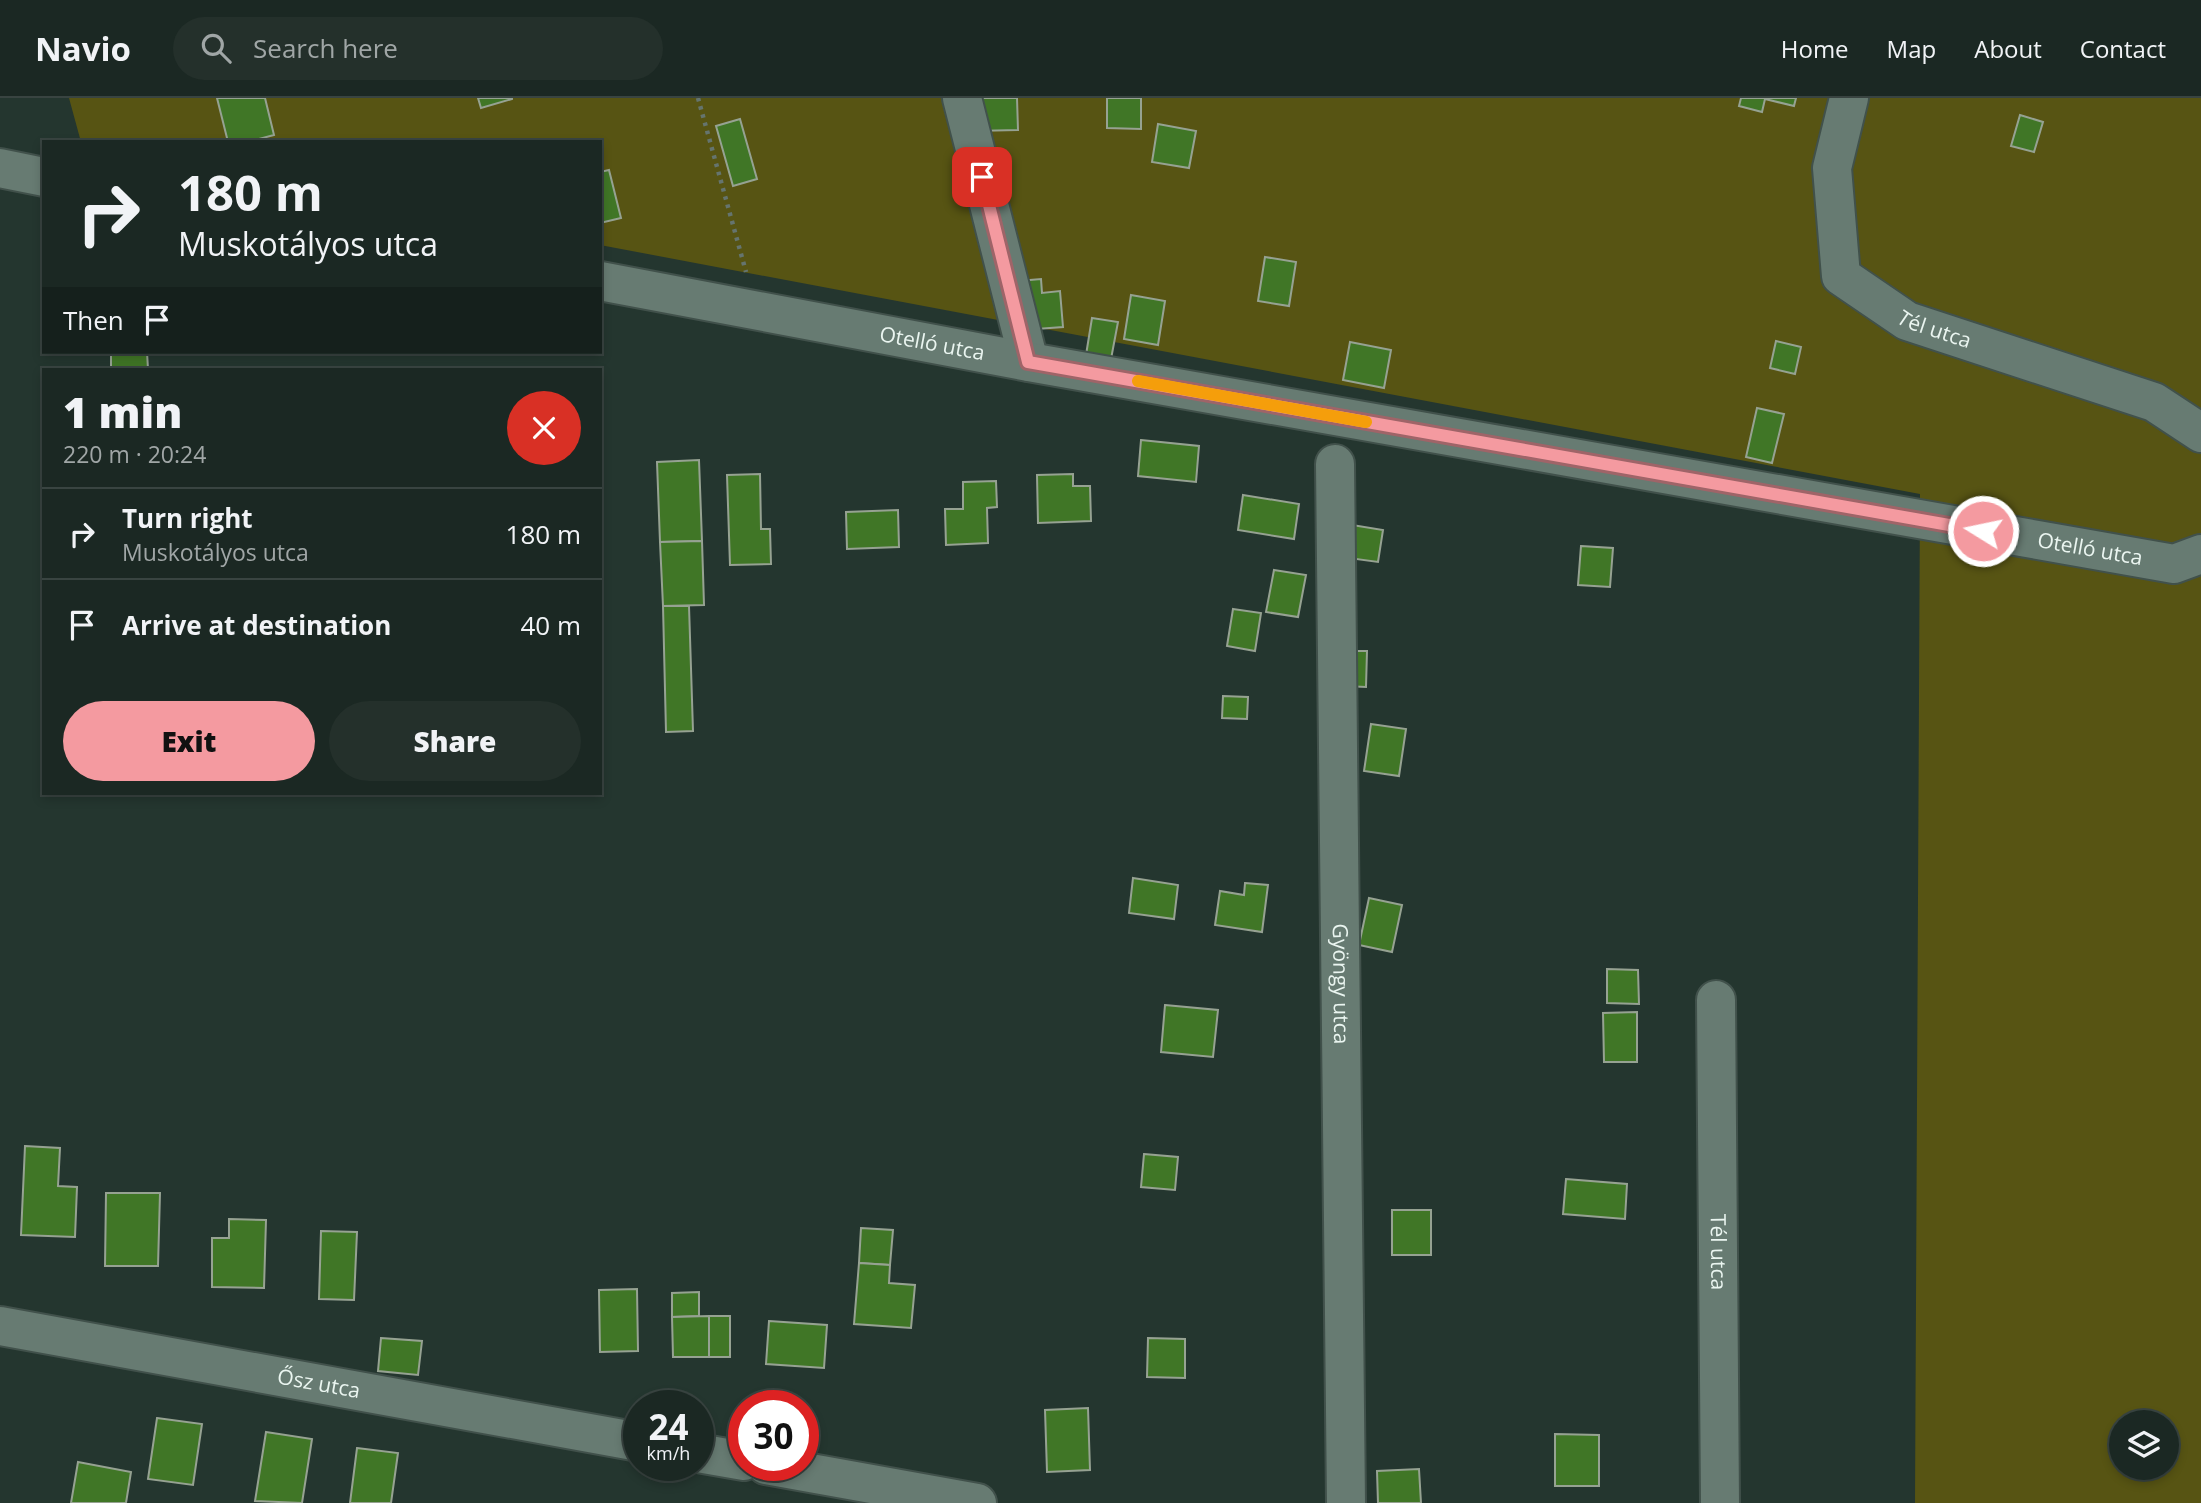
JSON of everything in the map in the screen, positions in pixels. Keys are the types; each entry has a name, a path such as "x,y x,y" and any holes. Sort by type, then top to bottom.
{"street":[{"path":"962,98 1028,362"},
{"name":"Tél utca","path":"1849,98 1832,169 1841,276 1907,321 2154,402 2201,433"},
{"path":"0,169 42,177"},
{"name":"Otelló utca","path":"602,281 1028,362 2188,559"},
{"name":"Gyöngy utca","path":"1335,464 1346,1503"},
{"name":"Tél utca","path":"1716,1000 1720,1503"},
{"name":"Ősz utca","path":"0,1326 623,1439"},
{"path":"819,1475 977,1503"}],"path":[{"path":"698,98 757,310"}],"shaded area":[{"path":"69,98 2201,98 2201,1503 1915,1503 1920,494 602,245 602,140 80,140"}],"building":[{"path":"217,98 265,98 274,135 255,140 228,140"},
{"path":"478,98 512,98 512,99 481,108"},
{"path":"974,98 1017,98 1018,130 974,131"},
{"path":"1107,98 1141,98 1141,129 1107,128"},
{"path":"1741,98 1796,98 1794,106 1765,99 1762,112 1739,106"},
{"path":"2020,115 2043,122 2034,152 2011,146"},
{"path":"740,119 757,179 733,186 716,126"},
{"path":"1158,124 1196,131 1189,168 1152,162"},
{"path":"609,170 621,218 602,223 602,172"},
{"path":"1265,257 1296,262 1289,306 1258,301"},
{"path":"1041,279 1042,293 1060,291 1063,327 1023,330 1018,281"},
{"path":"1131,295 1165,301 1158,345 1124,339"},
{"path":"1092,318 1118,322 1111,359 1086,355"},
{"path":"1776,341 1801,347 1795,374 1770,368"},
{"path":"1350,342 1391,350 1384,388 1343,380"},
{"path":"111,354 147,354 148,368 111,368"},
{"path":"1757,408 1784,414 1772,463 1746,457"},
{"path":"1141,440 1199,446 1196,482 1138,476"},
{"path":"699,460 702,541 660,542 657,462"},
{"path":"760,474 761,529 770,529 771,564 730,565 727,475"},
{"path":"1073,474 1073,486 1090,486 1091,521 1038,523 1037,475"},
{"path":"996,481 997,507 987,508 988,543 946,545 945,509 963,509 963,482"},
{"path":"1243,495 1299,504 1294,539 1238,530"},
{"path":"898,510 899,547 847,549 846,512"},
{"path":"1346,524 1383,530 1378,562 1341,557"},
{"path":"702,541 704,605 663,606 660,542"},
{"path":"1581,546 1613,548 1610,587 1578,585"},
{"path":"1274,570 1306,575 1298,617 1266,612"},
{"path":"663,606 689,606 693,731 666,732"},
{"path":"1233,609 1261,613 1255,651 1227,646"},
{"path":"1344,651 1367,651 1366,687 1344,686"},
{"path":"1223,696 1248,697 1247,719 1222,718"},
{"path":"1371,724 1406,729 1399,776 1364,771"},
{"path":"1133,878 1178,885 1174,919 1129,913"},
{"path":"1245,883 1268,885 1262,932 1215,925 1220,891 1244,895"},
{"path":"1369,898 1402,905 1392,952 1359,945"},
{"path":"1607,969 1638,970 1639,1004 1607,1003"},
{"path":"1165,1005 1218,1010 1213,1057 1161,1052"},
{"path":"1637,1012 1637,1062 1604,1062 1603,1013"},
{"path":"25,1146 60,1148 58,1186 77,1187 75,1237 21,1235"},
{"path":"1144,1154 1178,1157 1175,1190 1141,1187"},
{"path":"1566,1179 1627,1184 1625,1219 1563,1214"},
{"path":"106,1193 160,1193 158,1266 105,1266"},
{"path":"1392,1210 1431,1210 1431,1255 1392,1255"},
{"path":"229,1219 266,1220 264,1288 212,1287 212,1238 229,1238"},
{"path":"861,1228 893,1230 890,1265 859,1263"},
{"path":"321,1231 357,1232 354,1300 319,1299"},
{"path":"859,1263 890,1265 889,1283 915,1285 911,1328 854,1324"},
{"path":"637,1289 638,1351 600,1352 599,1290"},
{"path":"699,1292 699,1316 672,1317 672,1293"},
{"path":"709,1316 730,1316 730,1357 709,1357"},
{"path":"709,1316 709,1357 673,1357 672,1317"},
{"path":"769,1321 827,1325 824,1368 766,1364"},
{"path":"381,1338 422,1341 418,1375 378,1371"},
{"path":"1148,1338 1185,1339 1185,1378 1147,1377"},
{"path":"1088,1408 1090,1470 1047,1472 1045,1410"},
{"path":"157,1418 202,1424 193,1485 148,1479"},
{"path":"266,1432 312,1439 302,1503 255,1501"},
{"path":"1555,1434 1599,1435 1599,1486 1555,1486"},
{"path":"357,1448 398,1453 391,1503 350,1503"},
{"path":"78,1462 131,1472 126,1503 71,1503"},
{"path":"1419,1469 1421,1503 1378,1503 1377,1471"}],"slow traffic":[{"path":"1138,381 1366,422"}],"route":[{"path":"982,177 1028,362 1983,531"}]}
